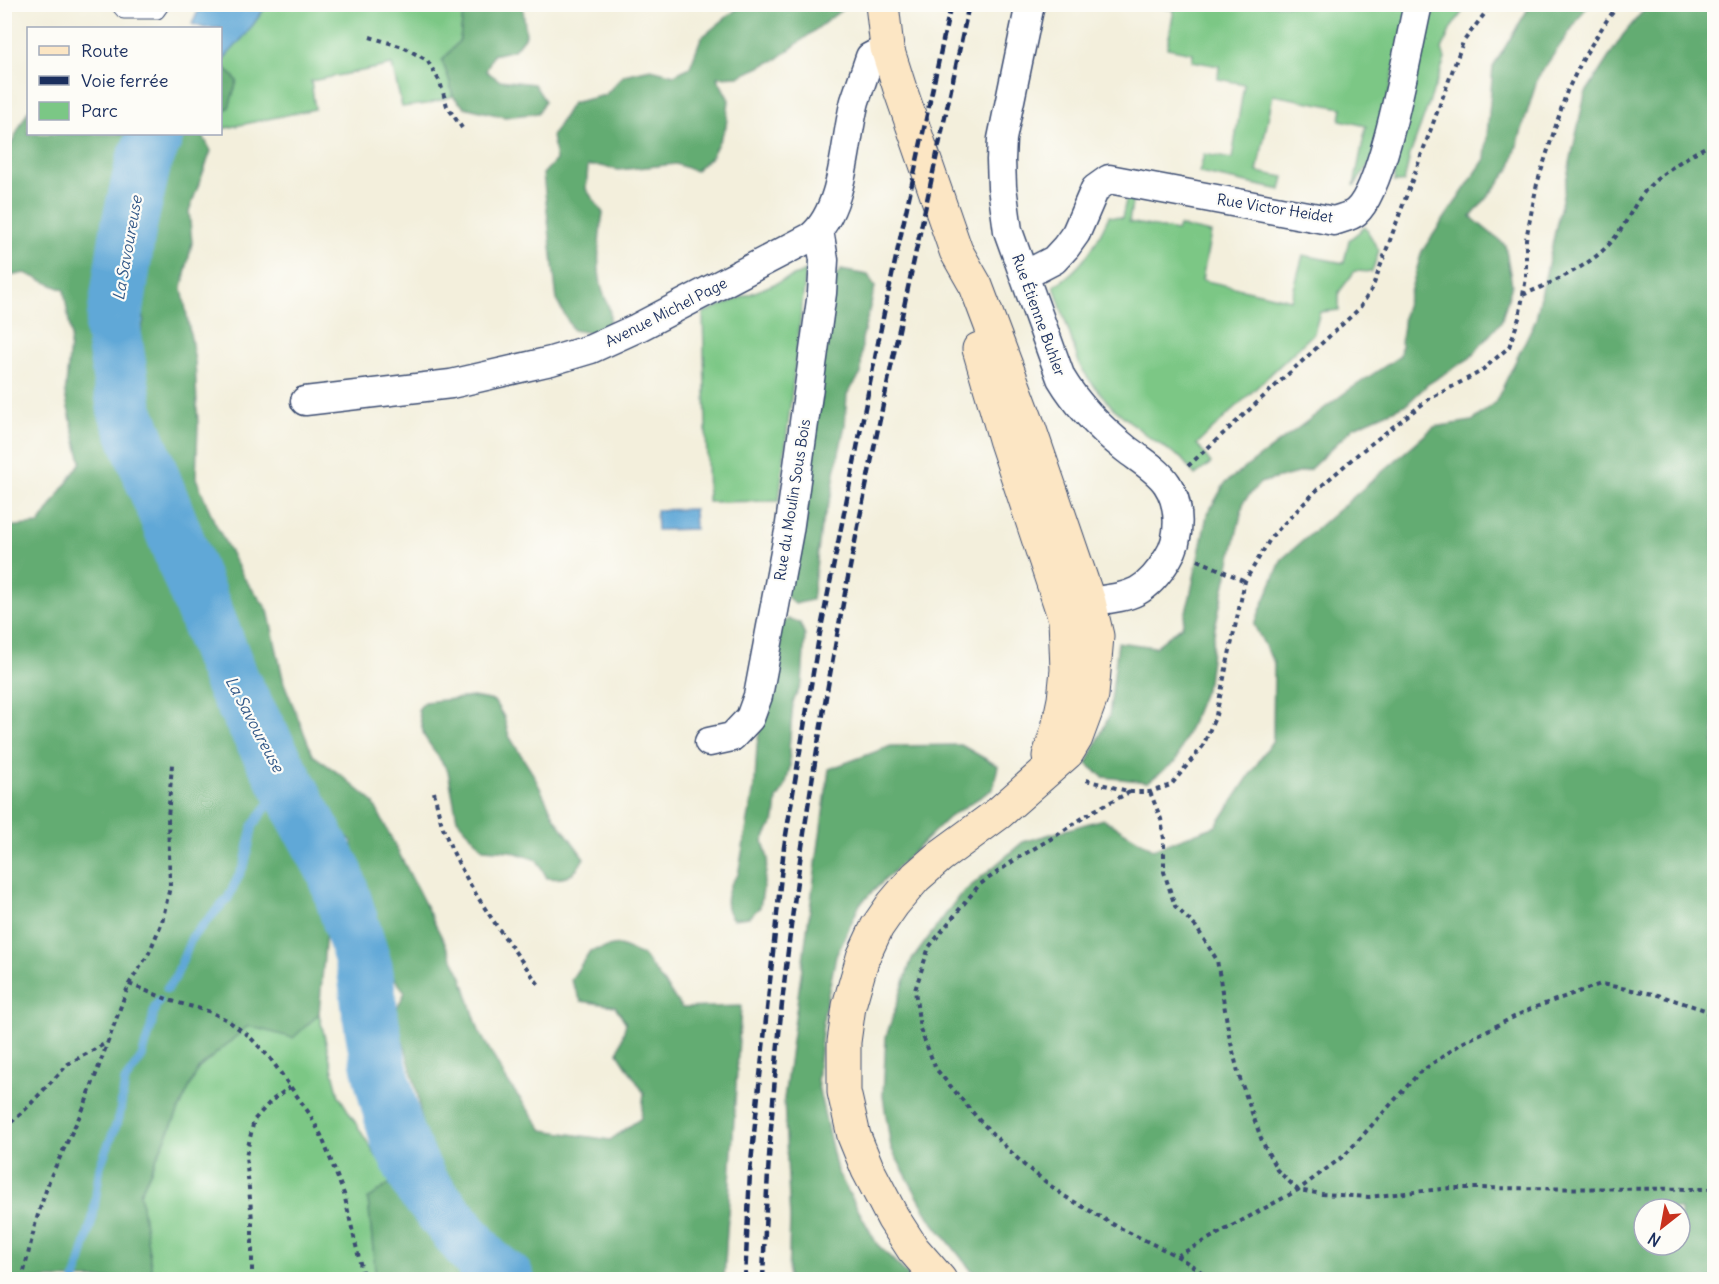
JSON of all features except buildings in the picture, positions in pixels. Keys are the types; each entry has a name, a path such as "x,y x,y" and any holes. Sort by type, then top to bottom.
{"street":[{"path":"882,4 887,48 956,251 976,286 1029,427 1077,610"},
{"name":"Rue Étienne Buhler","path":"1030,4 1004,128 1001,160 1004,209 1008,231 1061,378 1071,395 1118,442 1167,484"},
{"name":"Rue Victor Heidet","path":"1025,275 1054,260 1066,248 1076,233 1095,189 1109,179 1334,221 1354,214 1364,202 1383,158 1418,4"},
{"name":"Avenue Michel Page","path":"304,401 451,384 551,361 591,349 637,328 811,237 827,220 835,202 855,102 870,57 887,48"},
{"name":"Rue du Moulin Sous Bois","path":"709,742 732,737 750,718 758,696 789,531 822,293 824,260 819,230"},
{"path":"940,1280 913,1249 893,1218 868,1170 854,1136 844,1092 844,1042 849,1006 863,957 877,927 893,904 916,877 999,813 1044,772 1058,728 1064,699 1077,610 1074,594 1021,445 1000,423 961,288 956,251"},
{"path":"1077,610 1138,592 1157,577 1173,550 1177,535 1176,502 1167,484"}],"lane":[{"path":"118,4 124,10 158,11 162,4"}],"path":[{"path":"1167,484 1359,309 1372,289 1463,42 1492,4"},
{"path":"1082,779 1131,792 1150,792 1171,785 1203,746 1216,715 1245,581 1272,536 1319,488 1350,461 1429,399 1480,372 1509,346 1519,318 1526,278 1526,239 1537,184 1564,102 1585,55 1619,4"},
{"path":"370,37 403,47 427,60 440,82 447,106 462,128"},
{"path":"1523,295 1559,280 1587,263 1613,241 1646,189 1673,168 1714,143"},
{"path":"1195,559 1245,581"},
{"path":"22,1280 36,1221 50,1178 84,1107 129,984 154,942 162,922 170,887 168,818 172,764"},
{"path":"434,792 443,828 463,869 496,924 539,985"},
{"path":"1131,792 1095,810 979,885 929,947 915,990 920,1029 936,1069 980,1121 1024,1165 1064,1196 1116,1226 1177,1256 1199,1270 1209,1280"},
{"path":"1150,792 1161,819 1164,839 1164,872 1175,906 1196,927 1216,960 1229,1035 1239,1076 1262,1141 1277,1170 1298,1190 1369,1197 1450,1188 1714,1189"},
{"path":"129,984 172,1001 211,1012 249,1036 270,1058 309,1113 321,1135 344,1194 364,1280"},
{"path":"1177,1256 1298,1190 1346,1155 1419,1073 1462,1043 1530,1009 1601,984 1658,995 1705,1010 1714,1018"},
{"path":"4,1128 21,1114 68,1064 107,1042"},
{"path":"252,1280 252,1220 246,1156 254,1120 271,1101 290,1087"}],"green space":[{"path":"743,4 848,5 777,59 740,76 717,77 729,100 726,127 711,157 695,171 676,164 618,170 588,166 586,189 603,213 598,257 602,290 610,318 609,325 591,333 573,330 557,301 543,174 556,160 552,136 572,103 605,95 624,75 651,69 674,75 690,67 701,38"},
{"path":"1531,4 1588,5 1538,77 1510,169 1471,217 1505,245 1512,285 1501,322 1470,358 1428,384 1407,404 1354,427 1309,470 1260,483 1244,501 1215,627 1208,682 1176,761 1148,782 1103,777 1087,764 1109,716 1118,642 1155,647 1182,626 1207,515 1225,483 1346,392 1400,356 1404,313 1422,251 1485,159 1493,67"},
{"path":"267,5 464,5 460,40 442,61 453,96 427,104 402,107 392,65 311,81 315,109 222,129 222,112 229,107 237,81 222,64 222,60 247,33"},
{"path":"464,5 525,5 523,9 526,35 514,50 493,55 486,71 499,80 534,84 545,101 538,113 505,117 464,107 453,96 442,61 460,40"},
{"path":"1150,5 1409,5 1374,158 1354,186 1366,126 1340,120 1342,108 1273,95 1257,172 1284,177 1281,190 1199,173 1204,154 1232,159 1244,84 1218,79 1219,66 1192,61 1193,53 1167,48 1174,10"},
{"path":"1438,5 1463,11 1451,28 1442,49 1445,59 1410,155 1404,182 1394,182 1395,159 1424,29"},
{"path":"1648,5 1714,5 1714,1279 1001,1280 971,1270 929,1217 891,1148 883,1096 886,1037 911,961 959,896 1023,842 1103,819 1153,849 1216,826 1273,740 1274,663 1254,625 1282,559 1434,427 1472,421 1495,403 1536,319 1585,94 1623,35"},
{"path":"222,64 237,81 229,107 222,112"},
{"path":"27,113 27,135 143,135 146,197 134,239 100,283 96,339 103,378 122,439 217,685 307,862 327,921 319,1014 293,1038 248,1026 198,1069 140,1193 153,1279 5,1279 5,529 6,527 39,524 81,462 65,395 71,335 64,290 25,273 5,277 6,155"},
{"path":"171,135 203,135 211,151 189,211 192,243 182,288 195,361 198,426 196,478 214,521 244,578 268,610 284,683 313,755 373,802 462,977 479,1031 507,1081 543,1130 610,1140 641,1118 644,1093 618,1053 626,1023 615,1006 581,1001 571,980 590,951 617,945 643,955 682,1008 741,1006 724,1279 530,1279 519,1267 495,1255 445,1184 423,1139 418,1096 405,1047 392,1018 405,992 380,960 356,869 352,841 318,810 295,778 291,754 256,691 228,626 196,535 173,488 144,405 137,349 144,319 138,284 151,251"},
{"path":"1133,198 1129,222 1177,231 1179,226 1211,233 1202,280 1291,300 1303,255 1344,263 1349,240 1365,227 1379,250 1372,272 1355,271 1339,292 1339,310 1320,312 1314,333 1197,444 1211,463 1195,475 1181,458 1150,438 1113,408 1091,382 1080,366 1054,286 1080,264 1099,237 1109,216 1122,218 1126,200"},
{"path":"841,270 868,275 875,287 862,339 861,374 847,394 845,425 832,494 821,527 812,600 795,604 785,595 831,281"},
{"path":"806,271 779,501 708,502 703,313"},
{"path":"788,619 800,623 805,635 802,683 793,702 789,749 790,767 785,787 777,799 775,819 763,841 768,859 760,907 749,917 733,919 727,908 728,890 738,875 755,782 757,745 779,627"},
{"path":"473,697 494,701 504,717 509,736 533,774 555,818 584,858 570,876 547,878 537,860 510,851 483,849 457,819 448,771 424,736 418,710 424,702"},
{"path":"961,745 998,766 993,789 949,817 860,904 836,956 824,1013 817,1081 837,1171 877,1244 912,1279 788,1279 790,1219 784,1099 829,769 891,746"},
{"path":"319,1014 339,1096 392,1182 368,1199 376,1279 153,1279 140,1194 198,1069 248,1026 293,1037"},
{"path":"392,1182 487,1279 376,1279 368,1199"}],"water":[{"path":"201,4 267,5 247,33 222,61 222,27 201,27 192,24"},
{"path":"694,509 695,529 657,530 656,510"}],"waterway":[{"name":"La Savoureuse","path":"156,135 144,161 129,225 113,330 125,409 233,684 335,872 365,969 379,1067 397,1136 421,1185 484,1262 507,1280"},
{"path":"167,989 175,978 192,937 228,898 245,863 253,825 285,782"},
{"path":"75,1280 93,1217 100,1166 119,1118 125,1081 142,1057 155,1007 159,1001"}],"railway":[{"path":"745,1280 750,1172 784,847 818,643 885,308 951,4"},
{"path":"763,1280 772,1114 782,1004 803,840 858,525 969,4"}]}
